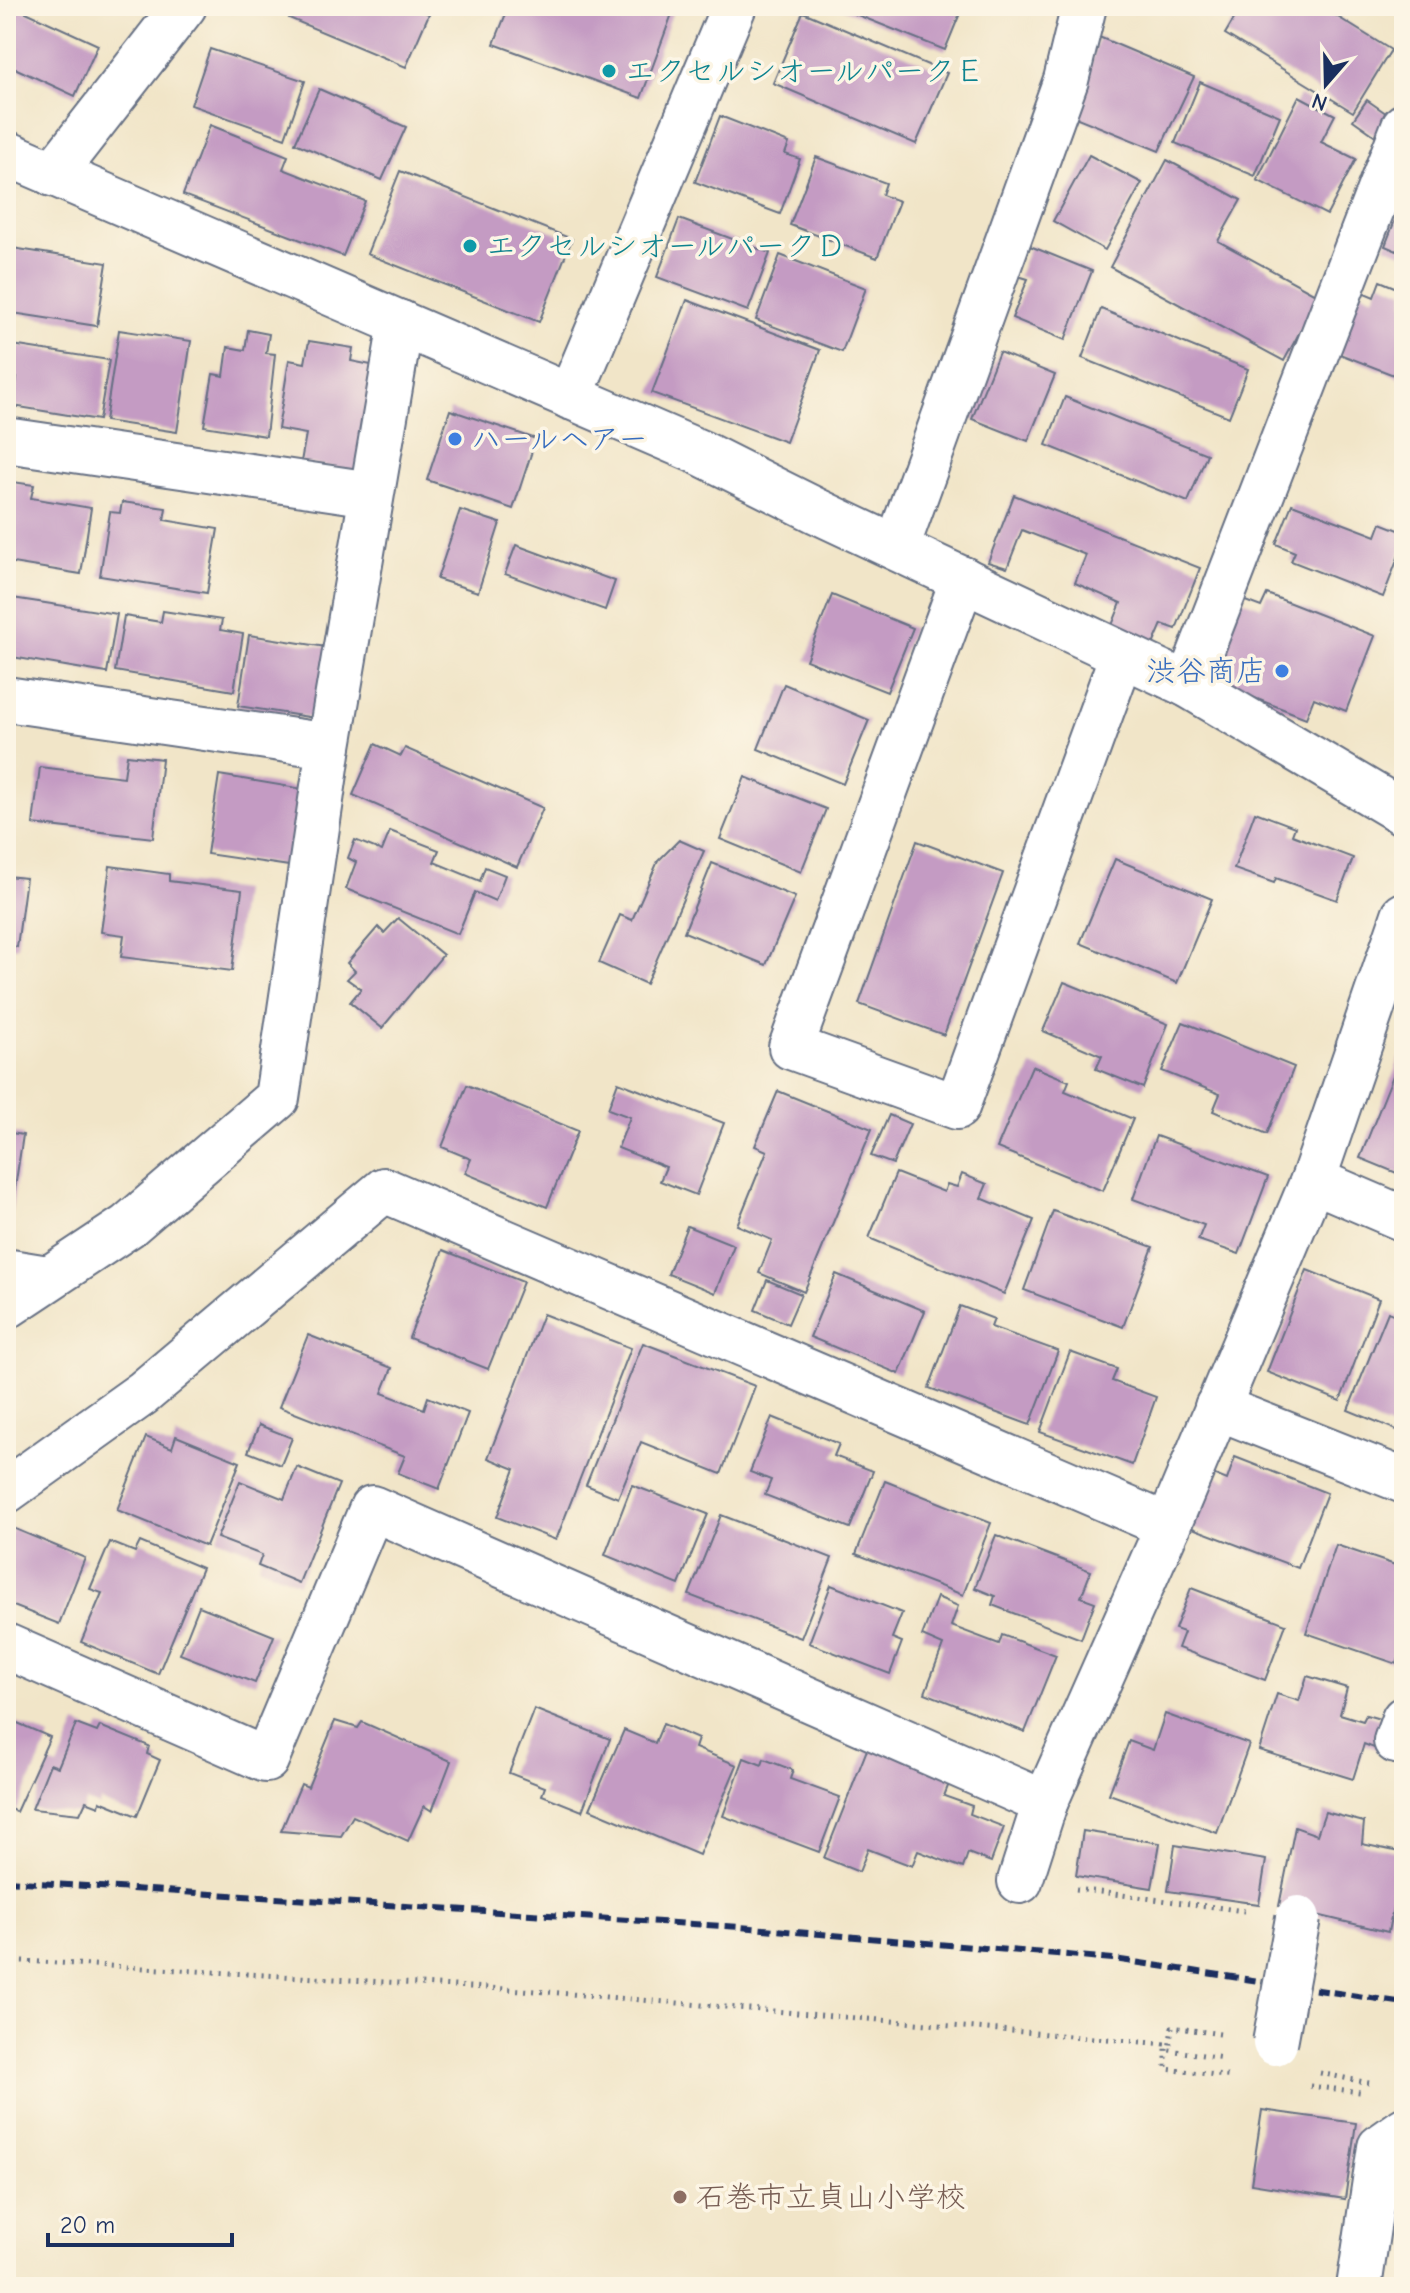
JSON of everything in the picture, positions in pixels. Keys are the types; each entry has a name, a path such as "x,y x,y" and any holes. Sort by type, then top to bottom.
{"street":[{"path":"53,174 184,6"},
{"path":"570,397 734,6"},
{"path":"897,547 1066,80 1084,6"},
{"path":"1188,685 1404,126"},
{"path":"6,153 701,453 1188,685 1404,813"},
{"path":"6,1307 128,1226 277,1098 329,746 401,323"},
{"path":"6,440 371,494"},
{"path":"963,579 791,1047 957,1107 1122,655"},
{"path":"6,699 329,746"},
{"path":"1020,1881 1045,1803 1168,1526 1313,1180 1404,915"},
{"path":"1313,1180 1404,1219"},
{"path":"6,1491 143,1393 384,1190 1168,1526"},
{"path":"1217,1407 1404,1481"},
{"path":"6,1646 266,1760 372,1508 1045,1803"},
{"path":"1404,1719 1396,1741 1404,1743"},
{"path":"1275,2043 1298,1918"},
{"path":"1359,2287 1380,2147 1404,2130"}],"lane":[{"path":"6,1262 61,1271"}],"path":[{"path":"1020,1881 1298,1918"},
{"path":"6,1960 523,1990 1166,2044 1166,2069 1245,2078"},
{"path":"1308,2086 1372,2093 1374,2081"}],"building":[{"path":"6,6 13,6 98,45 75,96 6,64"},
{"path":"294,6 412,6 429,14 406,67 289,18"},
{"name":"エクセルシオールパークＥ","path":"509,6 660,6 673,11 641,98 494,44"},
{"path":"835,6 963,6 945,50"},
{"path":"1242,6 1320,6 1391,50 1353,112 1225,34"},
{"path":"803,12 947,73 916,144 773,83"},
{"path":"1099,37 1194,77 1159,151 1075,117"},
{"path":"210,49 305,81 285,138 191,105"},
{"path":"1200,82 1280,116 1255,176 1175,143"},
{"path":"319,89 406,127 382,180 295,143"},
{"path":"1299,96 1335,115 1321,142 1356,159 1327,215 1257,180"},
{"path":"1367,100 1390,116 1377,137 1353,120"},
{"path":"720,116 789,143 785,154 800,159 780,214 695,182"},
{"path":"210,125 288,156 283,169 365,201 343,256 183,195"},
{"path":"1089,155 1142,183 1105,250 1053,221"},
{"path":"816,157 886,183 882,195 899,201 877,258 790,225"},
{"path":"1167,160 1241,200 1218,241 1319,296 1284,361 1110,267"},
{"name":"エクセルシオールパークＤ","path":"400,171 572,239 539,322 367,254"},
{"path":"1399,210 1404,212 1404,254 1385,246"},
{"path":"679,219 770,253 748,311 657,277"},
{"path":"1030,246 1092,271 1065,340 1012,318 1028,279 1018,276"},
{"path":"6,247 107,263 97,326 6,312"},
{"path":"780,255 866,288 842,352 756,320"},
{"path":"1380,281 1404,291 1404,379 1337,353 1360,291 1374,297"},
{"path":"687,300 820,350 786,442 652,393"},
{"path":"1101,309 1248,369 1229,417 1082,358"},
{"path":"119,330 191,341 177,432 105,421"},
{"path":"248,330 269,334 266,353 275,354 266,436 204,426 213,374 224,376 228,347 245,350"},
{"path":"309,341 353,348 351,361 381,367 365,473 301,462 306,434 278,429 289,360 305,363"},
{"path":"6,344 109,360 99,420 13,406 17,377 6,375"},
{"path":"999,352 1055,375 1028,441 972,419"},
{"path":"1065,397 1207,454 1188,502 1046,445"},
{"path":"450,410 536,439 513,509 427,480"},
{"path":"6,481 34,485 31,498 91,508 81,574 6,562"},
{"path":"1014,495 1200,568 1176,629 1162,624 1153,645 1111,628 1121,603 1075,583 1086,555 1022,530 1007,568 988,562"},
{"path":"122,502 166,508 164,520 218,529 207,593 100,576 110,512 120,513"},
{"path":"1292,504 1376,536 1381,523 1404,532 1404,542 1383,597 1291,561 1295,552 1276,544"},
{"path":"460,510 500,523 478,592 437,579"},
{"path":"516,545 615,581 605,610 505,574"},
{"path":"1267,594 1375,636 1346,711 1314,698 1306,718 1209,680 1240,599 1261,607"},
{"path":"832,595 913,628 887,692 806,660"},
{"path":"6,597 117,614 107,673 6,656"},
{"path":"163,611 222,620 220,630 243,634 234,691 115,671 124,616 161,622"},
{"path":"249,635 339,649 328,720 238,706"},
{"path":"784,684 869,720 843,784 758,749"},
{"path":"375,744 401,756 405,748 543,808 517,867 353,795"},
{"path":"127,755 162,759 153,838 33,824 40,767 124,777"},
{"path":"219,775 315,791 303,868 207,854"},
{"path":"745,777 826,809 801,872 720,839"},
{"path":"1255,812 1295,827 1292,835 1353,858 1337,900 1276,878 1274,883 1234,869"},
{"path":"390,831 439,850 434,862 480,881 485,867 505,875 495,901 475,892 458,934 346,889 356,862 348,858 355,840 382,851"},
{"path":"679,840 704,851 646,984 599,963 620,915 632,920 658,861"},
{"path":"917,841 1003,873 944,1035 859,1004"},
{"path":"1115,859 1212,899 1177,983 1080,943"},
{"path":"712,863 795,897 766,965 684,932"},
{"path":"110,866 169,874 169,881 242,890 232,971 121,957 124,935 101,932"},
{"path":"6,876 26,878 17,947 6,945"},
{"path":"398,918 443,955 382,1028 350,1002 361,989 347,979 355,971 347,963 378,927 384,933"},
{"path":"1064,982 1168,1024 1143,1088 1096,1069 1102,1056 1043,1031"},
{"path":"1183,1022 1294,1067 1267,1134 1213,1111 1220,1094 1162,1071"},
{"path":"1404,1048 1404,1176 1360,1158"},
{"path":"1032,1066 1069,1081 1065,1091 1133,1119 1103,1191 997,1148"},
{"path":"618,1082 724,1123 696,1195 660,1181 666,1167 618,1148 630,1117 608,1109"},
{"path":"467,1085 578,1131 547,1207 465,1173 471,1159 442,1147"},
{"path":"778,1091 872,1129 804,1292 759,1273 772,1240 737,1225 767,1151 755,1146"},
{"path":"889,1115 910,1124 893,1164 871,1156"},
{"path":"6,1132 23,1135 8,1234 6,1234"},
{"path":"1156,1136 1268,1177 1239,1254 1198,1240 1204,1225 1133,1199"},
{"path":"896,1173 944,1192 947,1184 957,1187 962,1174 987,1184 981,1198 1034,1220 1004,1294 869,1238"},
{"path":"1053,1211 1153,1247 1123,1327 1024,1290"},
{"path":"687,1226 734,1245 715,1293 668,1274"},
{"path":"443,1250 523,1282 488,1369 409,1338"},
{"path":"1307,1270 1379,1299 1340,1401 1267,1372"},
{"path":"836,1274 925,1311 899,1374 810,1337"},
{"path":"767,1280 801,1294 788,1324 755,1310"},
{"path":"960,1306 994,1319 991,1327 1058,1351 1030,1425 929,1388"},
{"path":"1388,1312 1404,1318 1404,1433 1348,1410"},
{"path":"543,1314 631,1348 556,1540 497,1517 515,1469 488,1458"},
{"path":"308,1335 392,1368 382,1393 424,1409 428,1397 468,1413 439,1489 398,1473 405,1456 279,1407"},
{"path":"643,1343 755,1386 721,1474 641,1442 618,1498 586,1485"},
{"path":"1070,1352 1117,1369 1112,1381 1156,1397 1132,1465 1040,1432"},
{"path":"772,1417 839,1444 834,1456 873,1471 850,1528 765,1495 771,1480 750,1472"},
{"path":"259,1425 292,1438 281,1465 248,1452"},
{"path":"176,1436 240,1462 206,1546 117,1510 146,1437 172,1448"},
{"path":"1235,1457 1327,1493 1298,1568 1187,1526 1208,1472 1227,1480"},
{"path":"297,1467 339,1484 299,1583 258,1566 262,1555 217,1538 240,1481 284,1499"},
{"path":"885,1481 991,1523 963,1595 856,1554"},
{"path":"632,1485 708,1514 679,1585 605,1555"},
{"path":"721,1515 832,1558 801,1638 689,1595"},
{"path":"13,1528 85,1558 59,1624 6,1603 6,1544"},
{"path":"996,1535 1091,1571 1081,1597 1095,1602 1081,1639 992,1605 995,1596 975,1588"},
{"path":"110,1542 135,1552 140,1542 202,1568 158,1674 81,1642 102,1593 90,1589"},
{"path":"1336,1545 1404,1568 1404,1644 1397,1664 1306,1633"},
{"path":"831,1585 902,1613 892,1638 902,1642 890,1674 809,1643"},
{"path":"1191,1588 1286,1624 1265,1680 1178,1648 1184,1632 1175,1629"},
{"path":"937,1597 958,1606 951,1626 999,1644 1002,1635 1056,1655 1025,1732 925,1693 943,1645 922,1636"},
{"path":"199,1606 274,1636 255,1683 180,1654"},
{"path":"1307,1676 1347,1688 1340,1714 1363,1721 1366,1715 1387,1721 1379,1750 1364,1744 1353,1779 1259,1750 1277,1694 1299,1701"},
{"path":"534,1709 610,1739 582,1811 542,1795 545,1787 509,1773"},
{"path":"1165,1714 1249,1744 1217,1833 1109,1794 1129,1741 1153,1750"},
{"path":"6,1718 50,1737 16,1812 6,1807"},
{"path":"335,1721 358,1728 362,1722 451,1761 432,1811 424,1806 408,1841 353,1816 341,1836 281,1831 301,1784 308,1787"},
{"path":"76,1724 97,1732 100,1726 149,1746 147,1754 160,1760 137,1816 100,1801 99,1806 86,1801 80,1814 32,1809 50,1764 58,1767"},
{"path":"663,1724 698,1739 695,1748 737,1765 699,1855 590,1809 624,1730 655,1743"},
{"path":"870,1742 953,1774 944,1796 972,1806 970,1814 1004,1827 991,1862 968,1853 963,1868 918,1851 912,1866 868,1849 859,1872 824,1858"},
{"path":"744,1758 762,1765 764,1759 793,1770 790,1779 840,1797 819,1852 723,1816"},
{"path":"1325,1812 1364,1822 1362,1844 1404,1853 1388,1932 1279,1906 1295,1827 1317,1835"},
{"path":"1083,1831 1160,1843 1152,1888 1076,1876"},
{"path":"1175,1845 1266,1860 1259,1904 1168,1891"},
{"path":"1262,2110 1356,2123 1345,2199 1251,2184"}],"railway":[{"path":"6,1881 739,1927 1114,1959 1404,2003"}],"place":[{"name":"エクセルシオールパークＥ","path":"609,71"},
{"name":"エクセルシオールパークＤ","path":"470,246"},
{"name":"ハールヘアー","path":"455,439"},
{"name":"渋谷商店","path":"1282,671"},
{"name":"石巻市立貞山小学校","path":"680,2197"}]}
